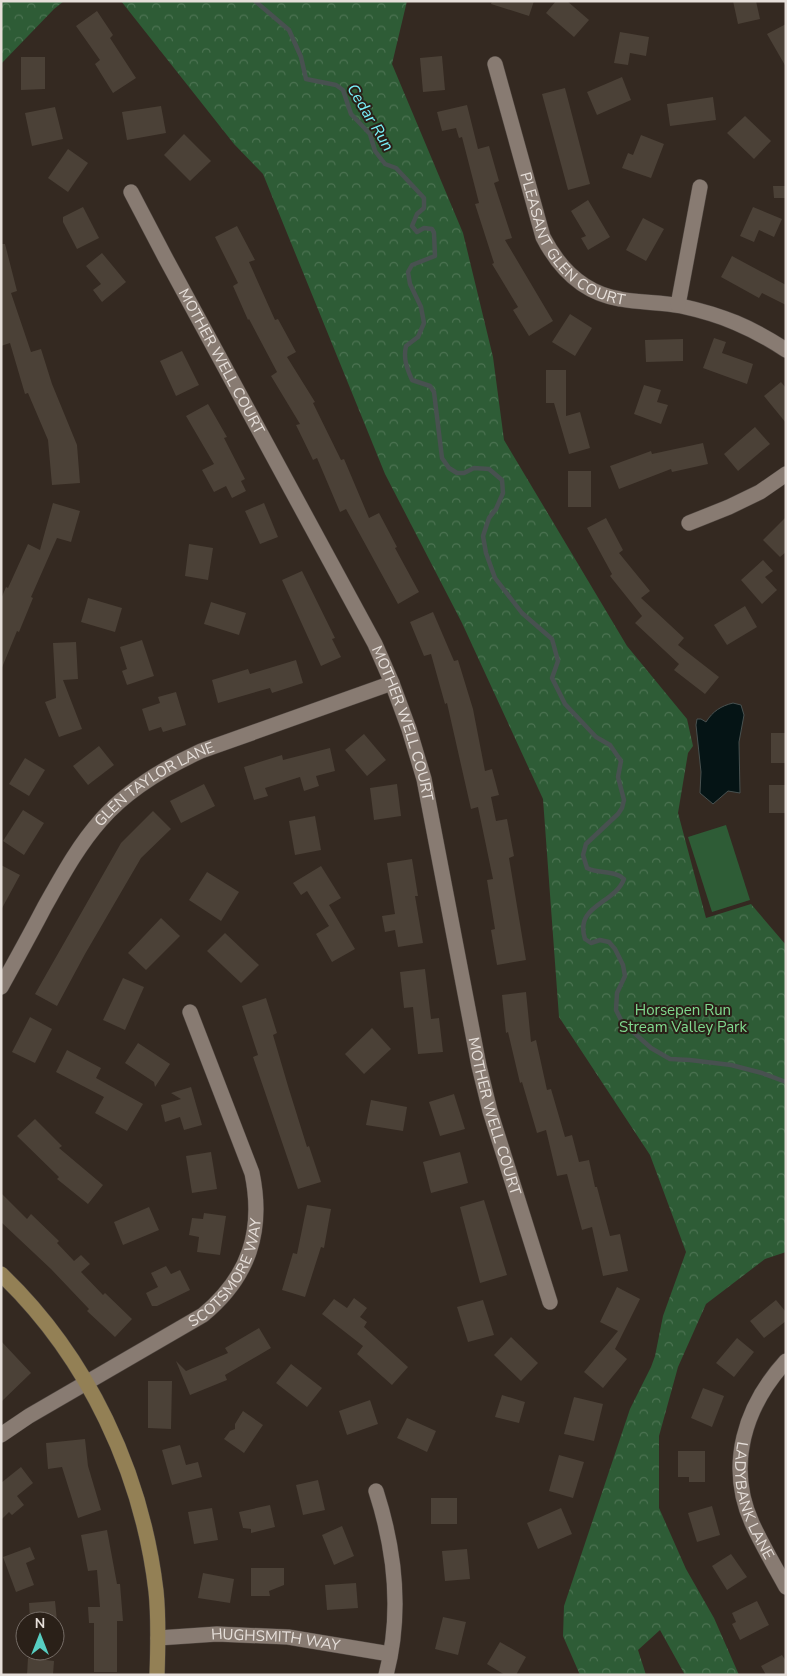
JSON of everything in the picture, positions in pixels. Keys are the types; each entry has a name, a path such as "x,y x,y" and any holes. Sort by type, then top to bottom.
{"street":[{"name":"PLEASANT GLEN COURT","path":"495,64 543,237 562,268 577,281 594,291 612,298 678,305 711,313 761,334 786,350"},
{"path":"678,305 700,187"},
{"name":"MOTHER WELL COURT","path":"131,192 375,644 392,683 409,729 424,779 479,1066 490,1111 550,1302"},
{"path":"689,523 760,492 786,474"},
{"name":"GLEN TAYLOR LANE","path":"1,987 66,868 83,842 102,818 136,788 176,762 201,750 392,683"},
{"name":"SCOTSMORE WAY","path":"1,1435 29,1416 203,1315 218,1302 233,1284 247,1259 254,1237 257,1215 256,1193 252,1173 190,1012"},
{"path":"1,1274 40,1316 64,1347 87,1383 114,1436 143,1519 152,1563 156,1593 157,1675"},
{"name":"LADYBANK LANE","path":"786,1361 762,1390 752,1409 745,1429 741,1451 741,1475 751,1522 786,1587"},
{"path":"376,1491 385,1518 394,1571 395,1606 386,1675"},
{"name":"HUGHSMITH WAY","path":"158,1638 217,1634 280,1636 326,1642 390,1654"}],"green space":[{"path":"1,1 64,1 1,64"},
{"name":"Horsepen Run Stream Valley Park","path":"121,1 407,1 392,64 463,233 493,357 504,440 627,646 687,719 693,746 688,753 678,813 706,918 751,904 786,945 786,1252 765,1259 706,1304 678,1367 659,1436 659,1508 686,1569 714,1618 739,1675 685,1675 660,1630 638,1650 646,1675 580,1675 563,1636 564,1606 630,1409 655,1356 663,1316 686,1252 650,1155 559,1017 543,799 462,623 385,474 263,174 234,144"},
{"path":"726,825 750,900 712,912 688,837"}],"shaded area":[{"path":"733,703 741,705 744,715 739,742 740,793 728,791 713,804 700,793 701,772 697,719 706,722 718,709"}],"building":[{"path":"492,1 534,1 529,16 491,4"},
{"path":"556,1 567,1 589,20 574,37 546,13"},
{"path":"733,1 756,1 760,19 738,24"},
{"path":"97,11 113,35 110,38 136,78 113,93 95,64 100,60 76,26"},
{"path":"786,24 786,67 767,34"},
{"path":"620,32 649,37 646,56 630,53 628,65 614,63"},
{"path":"442,56 445,90 423,92 420,58"},
{"path":"21,57 45,57 45,89 21,90"},
{"path":"622,77 631,100 597,115 587,92"},
{"path":"565,88 590,184 568,190 542,94"},
{"path":"713,97 716,120 670,126 667,104"},
{"path":"467,105 478,149 489,146 499,181 494,183 512,238 505,240 553,321 529,336 513,310 518,307 492,264 494,263 475,204 479,203 462,137 459,138 456,128 442,131 437,112"},
{"path":"161,106 166,133 127,140 122,112"},
{"path":"55,107 63,139 32,146 25,113"},
{"path":"745,116 771,141 754,159 727,133"},
{"path":"184,134 211,161 190,181 164,155"},
{"path":"641,135 664,144 651,178 622,168 628,153 633,155"},
{"path":"68,149 88,163 68,192 48,178"},
{"path":"773,186 786,186 786,198 774,198"},
{"path":"588,200 610,237 588,250 581,238 586,236 571,211"},
{"path":"83,207 99,238 77,249 63,222 63,217"},
{"path":"753,207 782,219 774,237 759,230 754,242 740,236"},
{"path":"643,218 664,229 646,261 626,250"},
{"path":"237,226 255,260 249,262 275,320 278,319 296,352 287,357 315,402 313,403 341,460 344,459 369,518 379,513 397,547 395,548 419,592 398,604 346,509 340,512 317,458 313,460 296,425 300,424 271,376 277,372 248,320 233,286 238,283 215,237"},
{"path":"1,244 5,244 17,291 11,293 31,352 41,349 52,384 77,445 80,483 52,485 48,440 28,393 25,394 10,343 1,346"},
{"path":"102,253 126,282 102,302 93,290 101,284 86,266"},
{"path":"732,256 786,285 786,305 762,293 759,298 721,277"},
{"path":"570,314 592,328 575,356 552,342"},
{"path":"714,338 726,342 722,353 753,364 747,384 703,368"},
{"path":"683,339 683,361 646,362 645,340"},
{"path":"182,351 199,385 176,396 160,361"},
{"path":"546,370 566,370 566,416 580,412 590,448 569,454 554,403 546,403"},
{"path":"781,382 786,388 786,423 764,396"},
{"path":"644,385 661,390 657,402 668,405 661,424 634,414"},
{"path":"208,404 227,437 224,438 245,479 241,481 246,491 232,498 226,486 214,492 202,470 214,464 186,416"},
{"path":"755,427 770,444 738,471 724,454"},
{"path":"703,443 708,464 672,472 671,469 619,489 610,466 651,451 652,454"},
{"path":"568,471 591,471 591,507 568,507"},
{"path":"53,503 80,511 71,542 57,538 31,597 33,598 19,632 17,631 1,670 1,599 28,544 40,550"},
{"path":"264,503 278,537 260,544 245,511"},
{"path":"786,517 786,552 780,557 763,540"},
{"path":"606,518 623,550 619,553 650,591 641,598 684,638 678,645 719,677 705,694 674,670 679,664 635,623 642,616 610,576 612,574 587,528"},
{"path":"189,544 213,548 208,580 185,576"},
{"path":"763,560 773,571 765,577 777,590 762,604 741,580"},
{"path":"302,571 335,638 332,639 341,657 321,666 282,580"},
{"path":"88,598 122,608 115,632 81,622"},
{"path":"211,602 246,613 239,635 204,624"},
{"path":"745,606 757,627 727,645 714,625"},
{"path":"433,612 454,661 458,660 473,709 485,771 492,769 499,795 491,797 496,821 507,819 514,856 509,858 526,960 497,965 491,930 495,929 487,880 493,879 478,807 471,809 447,703 445,704 431,654 424,656 410,622"},
{"path":"142,640 154,676 127,685 122,671 127,669 120,647"},
{"path":"76,642 78,679 63,680 82,729 59,737 45,702 56,698 53,643"},
{"path":"296,660 303,683 272,693 270,688 218,703 212,680 248,669 250,674"},
{"path":"176,692 186,725 163,732 161,727 149,731 142,709 160,703 158,697"},
{"path":"771,733 786,733 786,763 771,763"},
{"path":"364,734 386,760 367,776 345,750"},
{"path":"99,746 114,765 88,785 73,766"},
{"path":"330,748 335,771 316,776 319,786 304,791 300,777 265,788 268,796 254,800 244,767 282,755 283,760"},
{"path":"25,758 45,770 29,796 9,784"},
{"path":"204,784 215,806 181,823 170,801"},
{"path":"397,784 401,816 374,820 370,788"},
{"path":"769,785 786,785 786,813 769,813"},
{"path":"23,810 44,823 24,855 3,841"},
{"path":"153,811 171,829 141,858 57,1006 35,994 121,843"},
{"path":"315,816 321,850 295,855 289,821"},
{"path":"412,859 418,896 415,896 423,943 398,947 395,930 385,932 382,916 395,914 387,863"},
{"path":"1,865 20,875 1,910"},
{"path":"321,866 341,898 329,905 355,949 332,962 316,934 329,926 307,891 301,895 293,883"},
{"path":"207,872 239,892 221,921 189,900"},
{"path":"161,918 180,936 146,970 128,953"},
{"path":"225,933 259,965 241,983 207,951"},
{"path":"425,969 431,1019 439,1018 443,1052 418,1054 413,1007 404,1008 400,972"},
{"path":"123,978 144,987 125,1030 103,1020"},
{"path":"526,992 531,1042 536,1040 547,1090 551,1089 565,1137 572,1135 579,1162 589,1160 610,1236 620,1234 628,1271 603,1276 592,1227 582,1230 567,1174 557,1176 546,1130 537,1133 522,1082 520,1083 508,1032 506,1033 502,995"},
{"path":"266,998 277,1033 273,1035 288,1086 307,1147 309,1146 321,1182 298,1189 253,1057 258,1055 242,1006"},
{"path":"30,1017 52,1029 35,1063 12,1052"},
{"path":"372,1028 391,1049 364,1074 345,1054"},
{"path":"138,1043 170,1064 155,1087 154,1082 125,1063"},
{"path":"67,1050 101,1068 96,1078 143,1104 127,1131 95,1113 104,1097 56,1072"},
{"path":"191,1087 202,1125 184,1130 180,1117 165,1122 161,1105 181,1099 171,1093"},
{"path":"454,1094 465,1129 440,1136 429,1102"},
{"path":"371,1100 407,1107 403,1131 366,1125"},
{"path":"35,1119 62,1146 59,1148 103,1185 88,1204 57,1179 59,1177 17,1136"},
{"path":"211,1152 217,1189 192,1193 186,1156"},
{"path":"460,1152 468,1183 431,1193 423,1162"},
{"path":"1,1193 27,1219 31,1214 59,1241 57,1243 74,1261 81,1255 90,1264 81,1272 103,1295 105,1293 132,1319 115,1337 87,1311 89,1309 51,1269 1,1222"},
{"path":"484,1200 507,1275 480,1283 460,1207"},
{"path":"307,1205 331,1209 324,1248 321,1247 305,1297 282,1290 293,1253 297,1254"},
{"path":"149,1207 159,1230 123,1245 114,1222"},
{"path":"204,1213 226,1216 220,1255 197,1252 199,1237 189,1235 192,1218 203,1219"},
{"path":"166,1266 171,1274 180,1270 190,1290 157,1306 152,1306 146,1293 158,1287 151,1273"},
{"path":"617,1287 640,1299 615,1349 627,1359 603,1388 584,1372 618,1331 600,1322"},
{"path":"354,1298 367,1308 360,1317 367,1322 364,1327 408,1367 392,1385 357,1354 363,1346 322,1314 334,1299 347,1308"},
{"path":"483,1300 494,1335 468,1342 457,1307"},
{"path":"776,1300 786,1312 786,1321 764,1338 750,1321"},
{"path":"259,1328 271,1348 225,1375 227,1380 190,1395 176,1361 186,1371 228,1353 225,1348"},
{"path":"511,1337 538,1363 521,1381 494,1355"},
{"path":"737,1338 754,1352 734,1377 716,1363"},
{"path":"1,1341 31,1373 1,1402"},
{"path":"291,1364 322,1388 307,1407 276,1383"},
{"path":"148,1381 172,1381 171,1429 148,1428"},
{"path":"703,1388 724,1396 712,1427 691,1418"},
{"path":"502,1395 525,1402 519,1423 495,1417"},
{"path":"574,1397 603,1404 594,1441 564,1434"},
{"path":"370,1400 378,1424 347,1435 339,1411"},
{"path":"243,1411 263,1425 244,1453 224,1439 230,1431 235,1429 235,1424"},
{"path":"407,1418 436,1431 427,1452 397,1438"},
{"path":"85,1439 88,1466 101,1510 78,1518 62,1467 48,1469 46,1443"},
{"path":"180,1445 186,1465 198,1462 202,1477 172,1485 162,1450"},
{"path":"678,1451 705,1451 705,1482 689,1482 689,1477 678,1477"},
{"path":"559,1455 584,1462 573,1498 549,1491"},
{"path":"21,1467 33,1483 17,1496 24,1505 12,1515 9,1512 1,1520 1,1483"},
{"path":"318,1480 325,1510 303,1515 296,1485"},
{"path":"431,1498 457,1498 457,1524 431,1524"},
{"path":"270,1505 275,1527 251,1533 251,1529 243,1528 239,1512"},
{"path":"712,1506 720,1535 697,1542 688,1513"},
{"path":"212,1508 218,1540 194,1544 188,1512"},
{"path":"561,1508 572,1534 538,1549 527,1523"},
{"path":"342,1526 354,1556 334,1565 322,1535"},
{"path":"107,1530 117,1584 120,1584 123,1621 117,1621 117,1672 94,1672 94,1623 89,1623 88,1607 100,1607 97,1570 88,1571 81,1535"},
{"path":"30,1547 35,1559 26,1563 34,1585 16,1592 3,1557"},
{"path":"467,1549 470,1579 445,1581 442,1551"},
{"path":"731,1554 747,1577 727,1590 712,1566"},
{"path":"251,1568 284,1568 284,1585 269,1591 270,1596 251,1596"},
{"path":"203,1573 234,1579 230,1603 198,1598"},
{"path":"356,1583 358,1608 327,1610 325,1585"},
{"path":"55,1601 56,1611 29,1611 29,1603"},
{"path":"757,1601 769,1625 740,1640 732,1624 736,1622 732,1613"},
{"path":"443,1617 466,1622 458,1655 435,1649"},
{"path":"500,1642 526,1657 516,1675 505,1675 487,1664"},
{"path":"782,1655 786,1661 786,1675 766,1675 761,1666"},
{"path":"28,1661 54,1661 53,1675 27,1675"}],"waterway":[{"name":"Cedar Run","path":"255,1 289,30 301,57 306,79 336,85 343,90 351,114 370,134 375,151 385,164 396,168 424,198 424,208 417,214 412,226 417,232 424,228 432,229 434,233 435,256 412,265 408,272 410,284 421,307 424,323 418,337 406,346 405,359 412,380 430,386 434,392 442,458 449,468 457,473 464,473 474,468 489,469 502,480 503,493 496,509 489,518 483,536 486,553 495,578 522,613 552,639 558,661 552,678 565,704 596,737 610,745 621,761 618,777 624,800 622,808 586,844 583,855 587,868 616,874 624,879 613,894 590,912 585,919 583,928 585,939 591,943 600,940 609,942 623,965 625,976 617,993 616,1010 622,1022 651,1048 670,1059 731,1065 762,1073 786,1082"}]}
